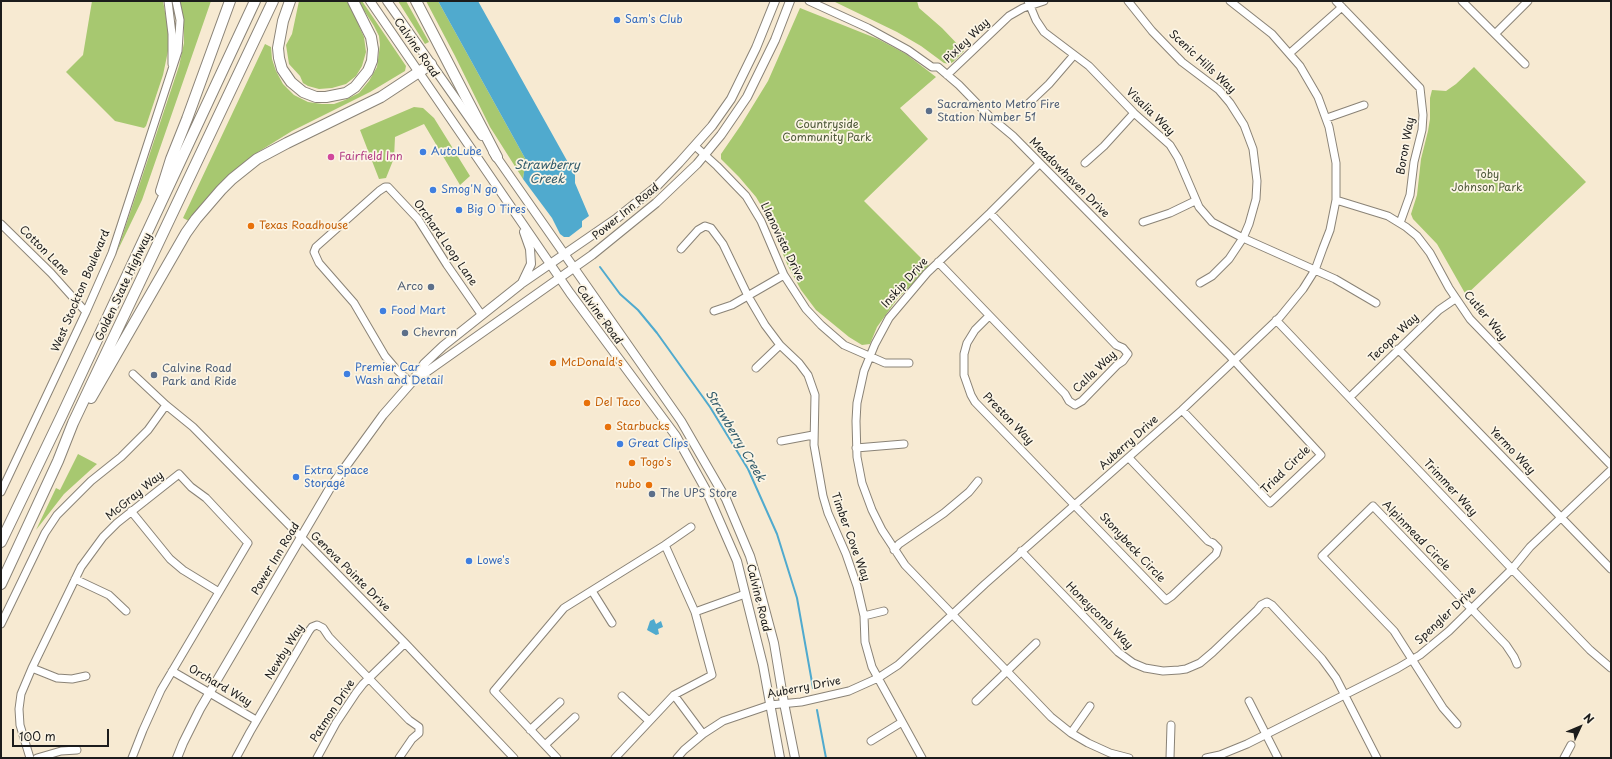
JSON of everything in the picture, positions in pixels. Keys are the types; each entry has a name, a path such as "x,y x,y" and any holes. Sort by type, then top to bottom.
{"highway":[{"path":"148,232 170,160 190,112 230,1"},
{"name":"Golden State Highway","path":"1,542 148,232 255,1"},
{"name":"Golden State Highway","path":"1,584 58,461 73,422 273,1"},
{"path":"290,1 283,22 278,48 282,69 291,82 302,92 316,97 326,98 346,93 355,87 368,71 372,61 373,48 371,37 353,1"},
{"path":"416,1 496,157"},
{"path":"73,422 93,395 186,234 208,204 221,190 262,156 354,111 431,64"}],"main road":[{"name":"Calvine Road","path":"370,1 560,278 676,436 719,517 737,561 763,665 780,758"},
{"name":"Calvine Road","path":"387,1 681,421 726,499 750,556 774,643 795,758"},
{"name":"Power Inn Road","path":"177,758 182,742 294,547 301,538 336,479 364,439 424,364 443,346 481,314 521,284 551,265 642,199 675,168 695,146 731,99 756,48 775,1"},
{"name":"Power Inn Road","path":"411,382 574,268 656,203 705,155 721,135 747,97 775,40 790,1"},
{"path":"520,219 530,249 531,264 521,284"}],"street":[{"name":"West Stockton Boulevard","path":"168,1 172,34 172,70"},
{"name":"West Stockton Boulevard","path":"1,492 86,312 112,253 178,51 180,40 180,20 176,1"},
{"name":"Meadowhaven Drive","path":"809,1 868,28 908,50 932,67 938,67 966,91 989,116 1013,136 1234,360"},
{"name":"Pixley Way","path":"947,75 998,25 1029,3 1044,1"},
{"name":"Scenic Hills Way","path":"1128,1 1152,30 1182,62 1224,96 1244,125 1253,149 1257,182 1256,199 1252,215 1243,238 1223,266 1212,276 1200,283"},
{"name":"Auberry Drive","path":"677,758 703,734 723,721 770,705 801,702 849,691 878,678 906,658 1021,551 1182,410 1295,300 1315,270 1330,230 1336,200 1336,164 1327,118 1313,87 1290,53 1272,34 1230,1"},
{"name":"Boron Way","path":"1336,1 1420,88 1423,115 1422,130 1414,162 1410,195 1400,222"},
{"path":"1462,1 1525,64"},
{"path":"1495,34 1528,1"},
{"name":"Visalia Way","path":"1029,3 1036,20 1044,32 1089,66 1134,113 1164,139 1174,152 1195,201 1212,222 1243,238 1335,279 1376,303"},
{"path":"1290,53 1342,7"},
{"path":"1029,103 1049,84 1074,55"},
{"path":"1327,118 1364,105"},
{"path":"1085,163 1104,146 1134,113"},
{"name":"Llanovista Drive","path":"695,146 746,196 761,221 784,275 806,309 821,325 844,345 885,363 909,363"},
{"name":"Inskip Drive","path":"953,614 905,565 882,530 866,497 859,470 856,448 857,403 864,371 889,318 911,290 938,262 1039,164"},
{"name":"Orchard Loop Lane","path":"411,382 396,369 385,356 354,303 319,263 314,252 322,242 385,186 388,187 418,219 447,265 481,314"},
{"name":"Cutler Way","path":"1336,200 1375,210 1400,222 1417,236 1426,247 1456,299 1484,334 1611,465"},
{"path":"1143,222 1170,213 1195,201"},
{"name":"Calla Way","path":"938,262 1065,394 1069,401 1075,405 1082,401 1117,365 1124,361 1128,354 1123,348 1116,345 990,213"},
{"name":"Cotton Lane","path":"1,224 51,273 86,312"},
{"name":"Timber Cove Way","path":"681,249 698,230 705,226 711,228 723,244 748,296 765,325 780,345 804,369 812,385 815,402 813,434 825,502 828,513 852,568 864,616 865,642 872,667 922,758"},
{"path":"714,311 732,305 784,275"},
{"name":"Tecopa Way","path":"1350,397 1439,310 1456,299"},
{"name":"Preston Way","path":"989,316 975,330 966,347 963,368 968,389 975,402 1075,505"},
{"name":"Trimmer Way","path":"1276,320 1512,569 1590,650 1611,668"},
{"path":"756,368 780,345"},
{"name":"Yermo Way","path":"1398,349 1611,569"},
{"name":"Triad Circle","path":"1182,410 1270,503 1321,455 1234,360"},
{"name":"Geneva Pointe Drive","path":"133,374 192,427 405,643 514,758"},
{"path":"1,624 45,533 56,515 91,481 121,457 148,430 166,405"},
{"path":"781,441 813,434"},
{"path":"856,448 904,444"},
{"name":"Stonybeck Circle","path":"1075,505 1156,589 1160,595 1166,600 1172,596 1216,554 1218,548 1213,543 1208,541 1129,458"},
{"name":"Spengler Drive","path":"1206,758 1238,748 1412,660 1438,641 1512,569 1530,548 1611,470"},
{"name":"McGray Way","path":"30,758 20,725 19,709 23,686 75,579 85,560 103,537 131,511 179,474 191,487 206,498 248,542 172,671 150,712 132,758"},
{"path":"894,550 900,544 950,509 969,492 978,481"},
{"name":"Alpinmead Circle","path":"1412,660 1403,644 1388,625 1322,556 1373,506 1471,609"},
{"path":"131,511 170,559 186,572 219,592"},
{"path":"557,758 494,691 564,608 691,527"},
{"path":"615,758 674,695 712,674 695,612 665,545"},
{"name":"Honeycomb Way","path":"1021,551 1118,652 1139,666 1163,671 1179,670 1193,666 1213,652 1261,605 1267,602 1272,605 1327,665 1346,694"},
{"path":"75,579 109,595 126,611"},
{"path":"592,591 612,623"},
{"path":"695,612 745,594"},
{"path":"1471,609 1506,646 1517,664"},
{"path":"864,616 884,611"},
{"path":"953,614 1051,717 1071,733 1099,748 1129,758"},
{"name":"Newby Way","path":"236,758 256,720 309,631 314,626 323,628 369,678"},
{"name":"Patmon Drive","path":"316,758 352,699 369,678 405,643"},
{"path":"976,701 1036,643"},
{"path":"1412,660 1443,708 1457,724"},
{"path":"32,668 57,678 72,679 86,676"},
{"name":"Orchard Way","path":"172,671 209,694 256,720"},
{"path":"369,678 409,720 420,729 418,735 412,739 399,758"},
{"path":"1346,694 1377,758"},
{"path":"674,695 703,734"},
{"path":"622,696 649,721"},
{"path":"1249,701 1278,758"},
{"path":"530,730 560,702"},
{"path":"1071,733 1090,706"},
{"path":"545,745 575,717"},
{"path":"871,741 902,722"},
{"path":"1170,758 1171,725"},
{"path":"1564,758 1571,745"},
{"path":"38,758 61,751 77,750"}],"green space":[{"path":"92,1 163,1 168,28 168,51 163,75 146,126 144,128 115,121 66,72 83,55"},
{"path":"180,1 211,1 142,200 117,252 179,66 184,43 184,26"},
{"path":"299,1 348,1 364,37 366,52 362,66 356,76 346,84 332,88 319,89 308,86 303,83 300,76 289,64 286,45 292,34"},
{"path":"358,1 362,1 406,66 405,71 370,92 292,131 258,152 239,167 189,221 183,218 265,44 271,47 272,59 283,84 294,95 308,102 334,104 359,93 369,81 377,67 380,45 379,36"},
{"path":"398,1 406,1 429,42 425,44"},
{"path":"426,1 438,1 526,160 523,179 490,127"},
{"path":"833,1 917,1 919,8 942,28 964,51 953,62 949,64 944,63 921,46 897,32"},
{"name":"Countryside Community Park","path":"800,8 878,39 906,54 936,77 900,108 928,139 864,201 930,267 898,298 877,327 870,344 862,345 849,337 816,310 801,290 787,264 768,217 756,197 721,159 721,154 768,81"},
{"name":"Toby Johnson Park","path":"1474,67 1586,182 1466,295 1437,244 1413,219 1411,214 1417,195 1421,159 1428,131 1430,119 1430,98 1432,90 1446,91"},
{"path":"414,107 423,108 434,118 470,176 460,185 424,124 395,137 394,158 386,178 379,179 360,130"},
{"path":"78,454 97,464 64,494 36,530 56,488 60,490"}],"water":[{"name":"Strawberry Creek","path":"438,1 478,1 575,175 575,183 589,216 582,221 582,227 569,237 564,237 560,234 552,218 523,179 526,160"},
{"path":"654,619 656,624 661,621 663,627 658,629 659,634 656,635 647,630 650,621"}],"waterway":[{"name":"Strawberry Creek","path":"600,267 620,294 638,310 657,333 710,407 748,469 777,534 797,598 813,688"},
{"name":"Strawberry Creek","path":"817,710 826,758"}],"place":[{"name":"Sam's Club","path":"617,20"},
{"name":"Sacramento Metro Fire Station Number 51","path":"929,111"},
{"name":"AutoLube","path":"423,152"},
{"name":"Fairfield Inn","path":"331,157"},
{"name":"Smog'N go","path":"433,190"},
{"name":"Big O Tires","path":"459,210"},
{"name":"Texas Roadhouse","path":"251,226"},
{"name":"Arco","path":"431,287"},
{"name":"Food Mart","path":"383,311"},
{"name":"Chevron","path":"405,333"},
{"name":"McDonald's","path":"553,363"},
{"name":"Premier Car Wash and Detail","path":"347,374"},
{"name":"Calvine Road Park and Ride","path":"154,375"},
{"name":"Del Taco","path":"587,403"},
{"name":"Starbucks","path":"608,427"},
{"name":"Great Clips","path":"620,444"},
{"name":"Togo's","path":"632,463"},
{"name":"Extra Space Storage","path":"296,477"},
{"name":"nubo","path":"649,485"},
{"name":"The UPS Store","path":"652,494"},
{"name":"Lowe's","path":"469,561"}]}
